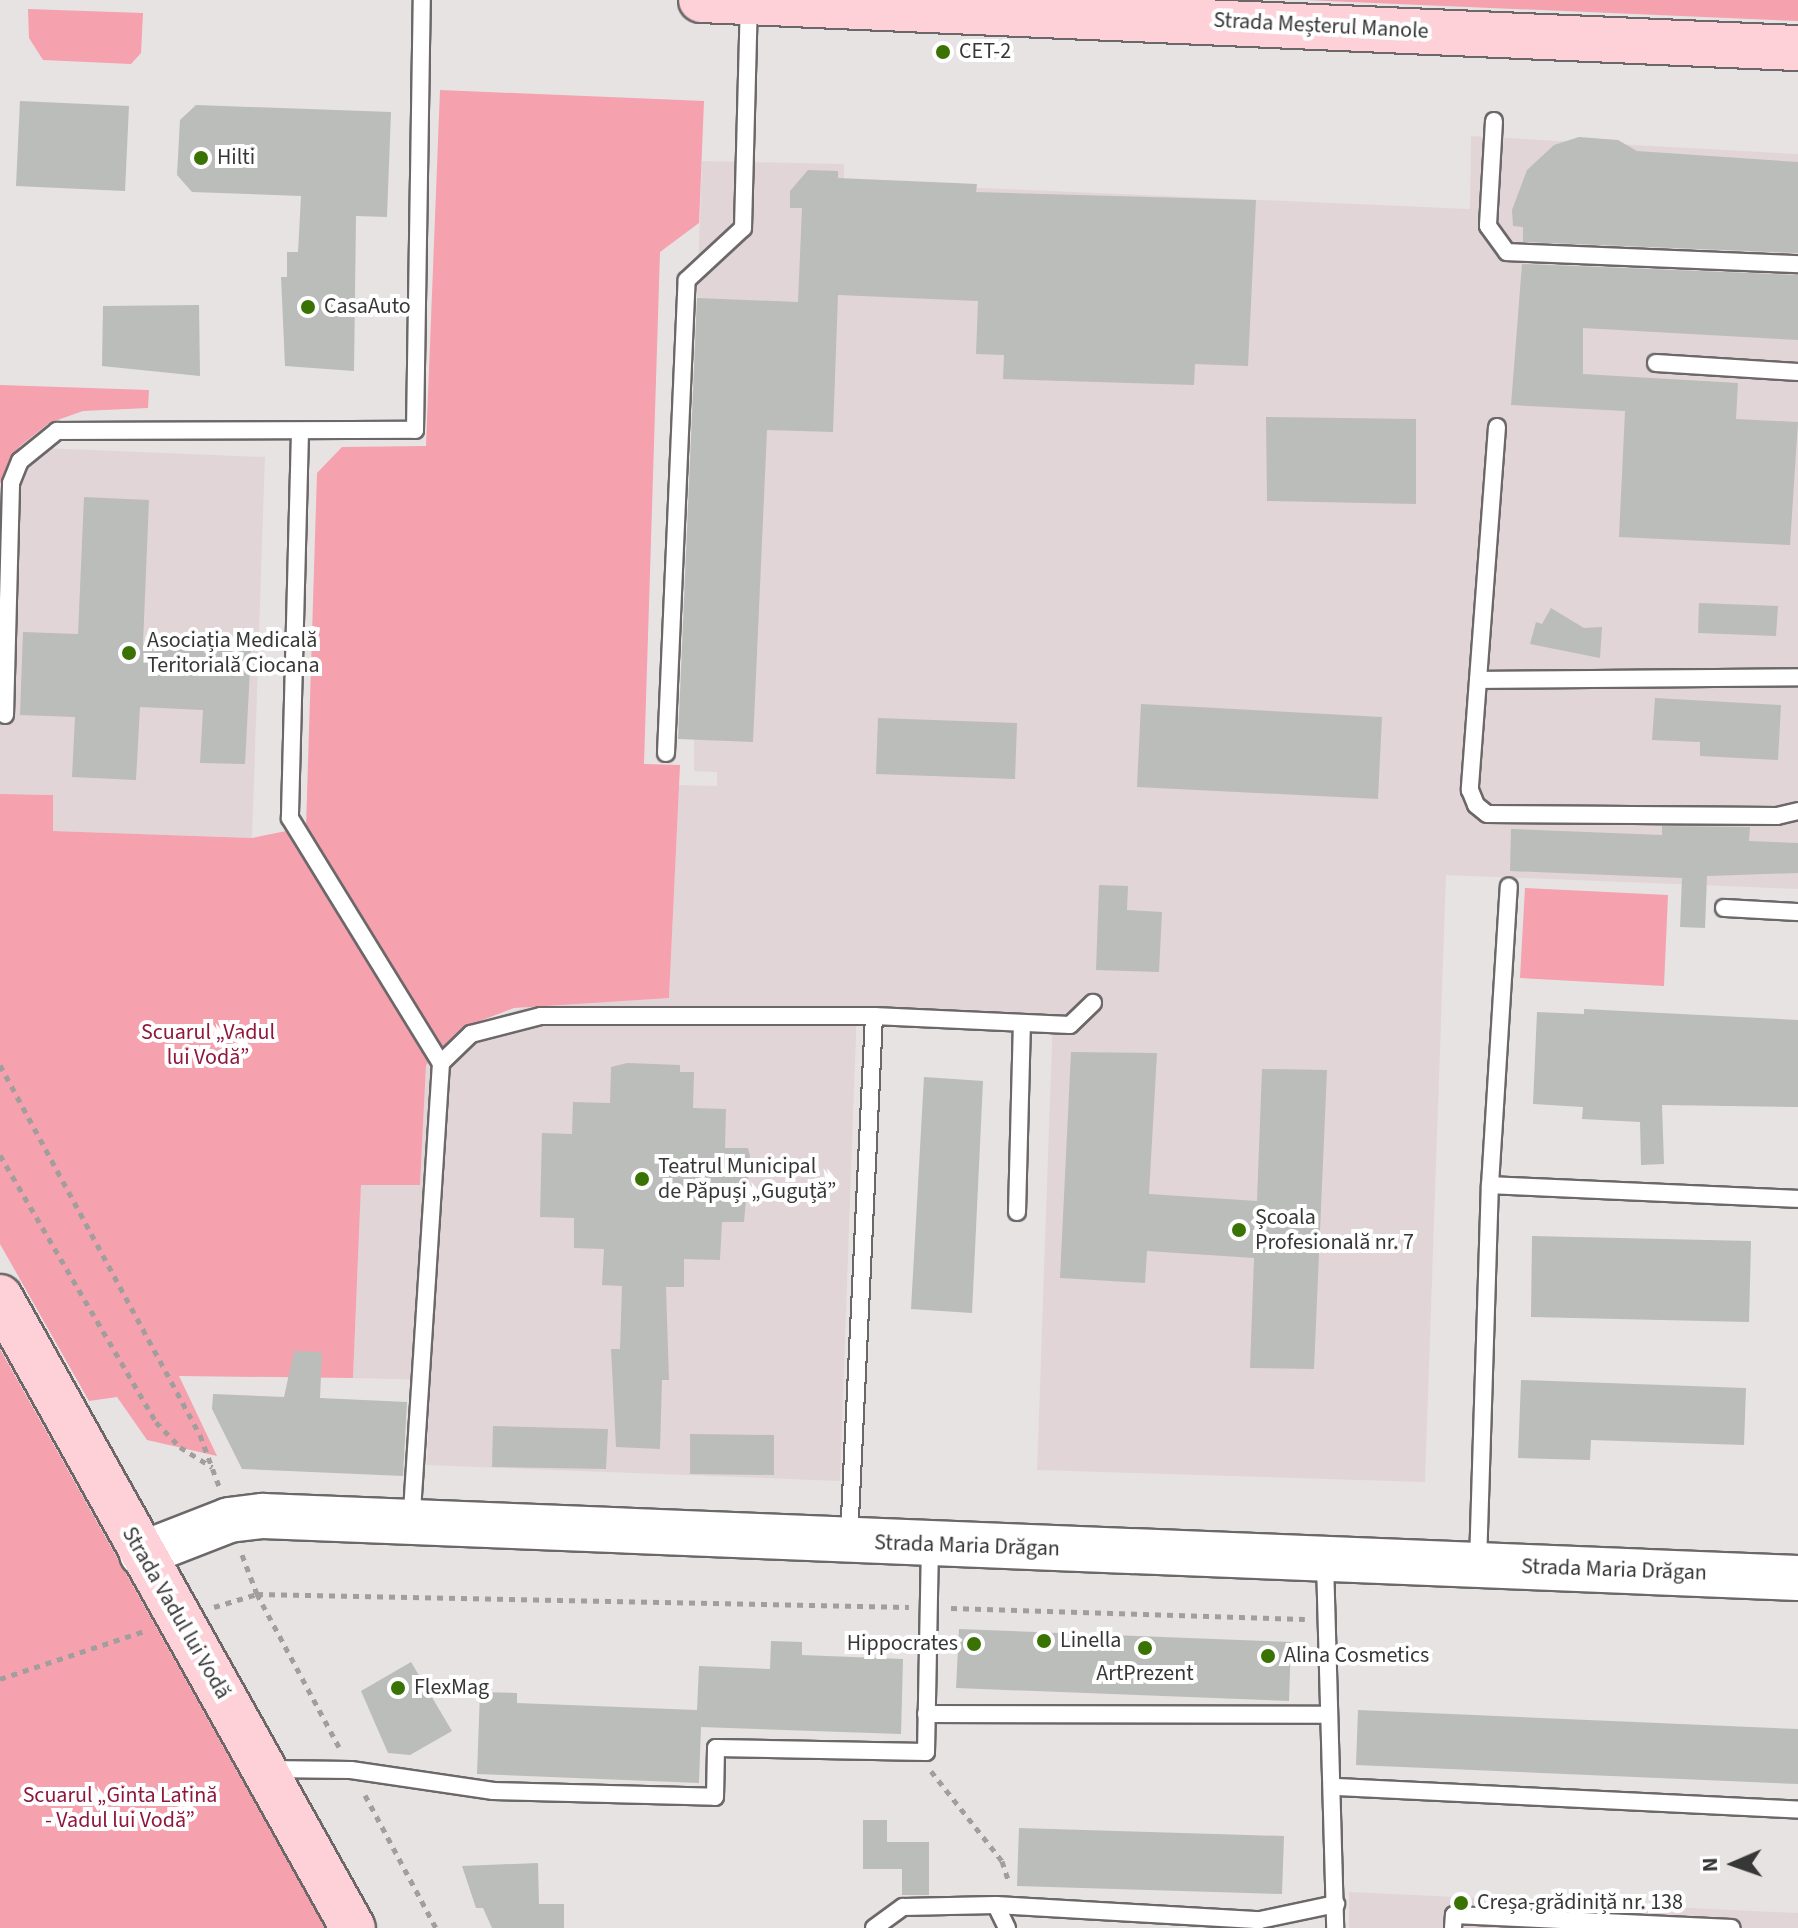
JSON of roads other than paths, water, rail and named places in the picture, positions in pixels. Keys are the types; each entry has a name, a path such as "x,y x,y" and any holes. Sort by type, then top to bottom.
{"main road":[{"name":"Strada Meșterul Manole","path":"701,0 1798,48"},
{"name":"Strada Vadul lui Vodă","path":"0,1297 353,1928"},
{"name":"Strada Maria Drăgan","path":"142,1554 229,1520 1325,1558 1798,1578"}],"lane":[{"path":"5,715 11,483 34,447 57,431 87,427 300,432 415,430 422,0"},
{"path":"666,753 687,280 743,228 749,2"},
{"path":"1494,121 1488,226 1507,252 1798,264"},
{"path":"1656,363 1798,372"},
{"path":"1497,427 1470,790 1487,814 1777,816 1798,811"},
{"path":"300,432 290,818 441,1063 411,1526"},
{"path":"1478,680 1798,677"},
{"path":"1478,1564 1490,1185 1509,887"},
{"path":"1724,908 1798,912"},
{"path":"441,1063 471,1034 541,1016 874,1016 1070,1025 1093,1003"},
{"path":"849,1541 874,1016"},
{"path":"1017,1212 1022,1024"},
{"path":"1490,1185 1798,1199"},
{"path":"262,1769 351,1770 493,1791 715,1797 716,1748 926,1752 930,1546"},
{"path":"1325,1558 1326,1715 1335,1787 1335,1928"},
{"path":"926,1714 1326,1715"},
{"path":"1335,1787 1798,1810"},
{"path":"874,1928 903,1907 996,1905 1260,1920 1336,1904"},
{"path":"996,1905 1007,1928"},
{"path":"1453,1928 1454,1915 1732,1928"}],"place":[{"name":"CET-2","path":"943,52"},
{"name":"Hilti","path":"201,158"},
{"name":"CasaAuto","path":"308,307"},
{"name":"Asociația Medicală Teritorială Ciocana","path":"129,653"},
{"name":"Teatrul Municipal de Păpuși „Guguță”","path":"642,1179"},
{"name":"Școala Profesională nr. 7","path":"1239,1230"},
{"name":"Linella","path":"1044,1641"},
{"name":"Hippocrates","path":"974,1644"},
{"name":"ArtPrezent","path":"1145,1648"},
{"name":"Alina Cosmetics","path":"1268,1656"},
{"name":"FlexMag","path":"398,1688"},
{"name":"Creșa-grădiniță nr. 138","path":"1461,1903"}],"park label":[{"name":"Scuarul „Vadul lui Vodă”","path":"208,1044"},
{"name":"Scuarul „Ginta Latină - Vadul lui Vodă”","path":"120,1808"}]}
